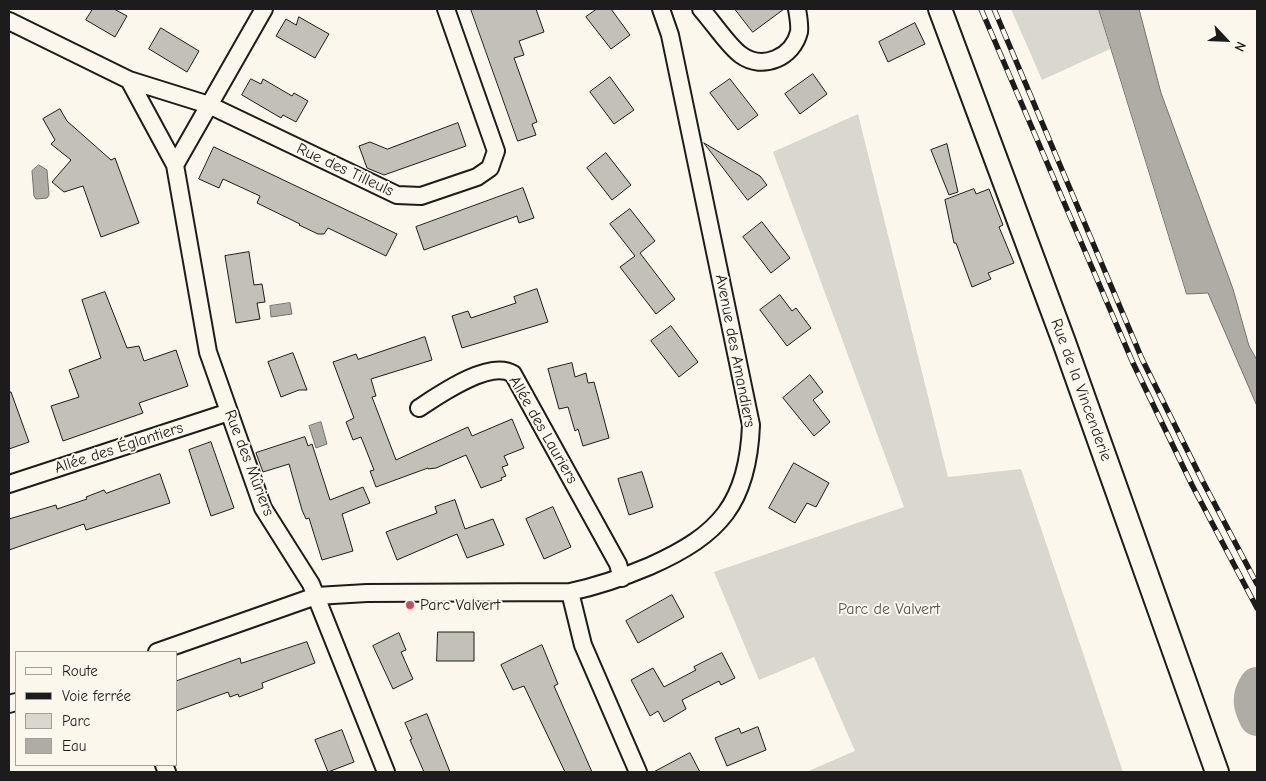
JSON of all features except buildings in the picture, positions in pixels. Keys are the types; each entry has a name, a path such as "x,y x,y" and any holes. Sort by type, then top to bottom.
{"main road":[{"name":"Rue de la Vincenderie","path":"940,9 1064,342 1217,772"}],"street":[{"path":"175,165 264,9"},
{"name":"Rue des Tilleuls","path":"129,80 208,105 397,196 421,196 477,177 490,168 496,151 446,9"},
{"name":"Avenue des Amandiers","path":"160,651 316,596 366,593 570,592 622,578 700,539 718,523 732,504 743,480 750,457 751,425 670,35 661,9"},
{"path":"701,9 742,56 760,62 780,59 791,48 799,32 797,9"},
{"path":"9,21 129,80"},
{"name":"Rue des Mûriers","path":"129,80 175,165 208,352 263,508 311,584 386,772"},
{"name":"Allée des Lauriers","path":"419,408 453,385 495,370 508,370 513,374 618,564 622,578"},
{"name":"Allée des Églantiers","path":"9,484 229,412"},
{"path":"570,592 583,645 638,772"}],"green space":[{"path":"1011,9 1099,9 1110,49 1042,80"},
{"name":"Parc de Valvert","path":"858,114 948,477 1021,469 1123,772 806,772 855,751 814,657 759,680 714,572 904,507 773,152"}],"water":[{"path":"1099,9 1139,9 1161,93 1233,289 1249,346 1257,360 1257,406 1208,293 1187,294"},
{"path":"39,165 47,170 49,195 47,198 36,199 34,196 32,171"},
{"path":"290,303 292,314 271,317 270,306"},
{"path":"321,422 327,444 316,448 309,426"}],"waterway":[{"path":"1257,685 1252,701 1257,718"}],"railway":[{"path":"981,9 1133,363 1192,485 1257,608"},
{"path":"994,9 1142,359 1202,480 1257,584"}],"place":[{"name":"Parc Valvert","path":"410,605"}]}
